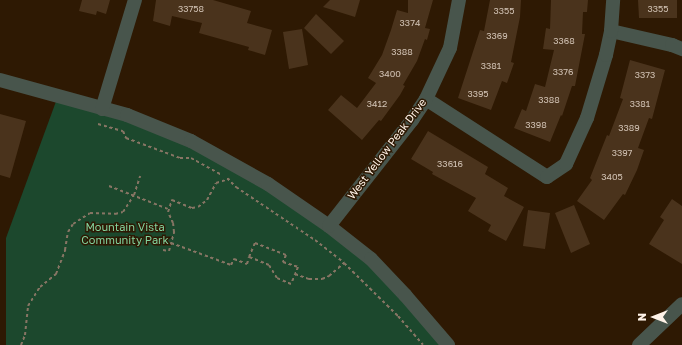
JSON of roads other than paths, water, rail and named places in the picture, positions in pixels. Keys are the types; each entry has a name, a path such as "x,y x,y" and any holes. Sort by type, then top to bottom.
{"street":[{"path":"102,109 135,0"},
{"name":"West Yellow Peak Drive","path":"329,226 412,120 426,99 450,48 459,0"},
{"path":"426,99 547,177 566,164 587,118 611,31 613,0"},
{"path":"611,31 672,45 682,49"},
{"path":"0,80 127,115 205,148 268,184 329,226 371,259 405,294 448,345"},
{"path":"639,345 682,304"}],"park label":[{"name":"Mountain Vista Community Park","path":"125,234"}]}
